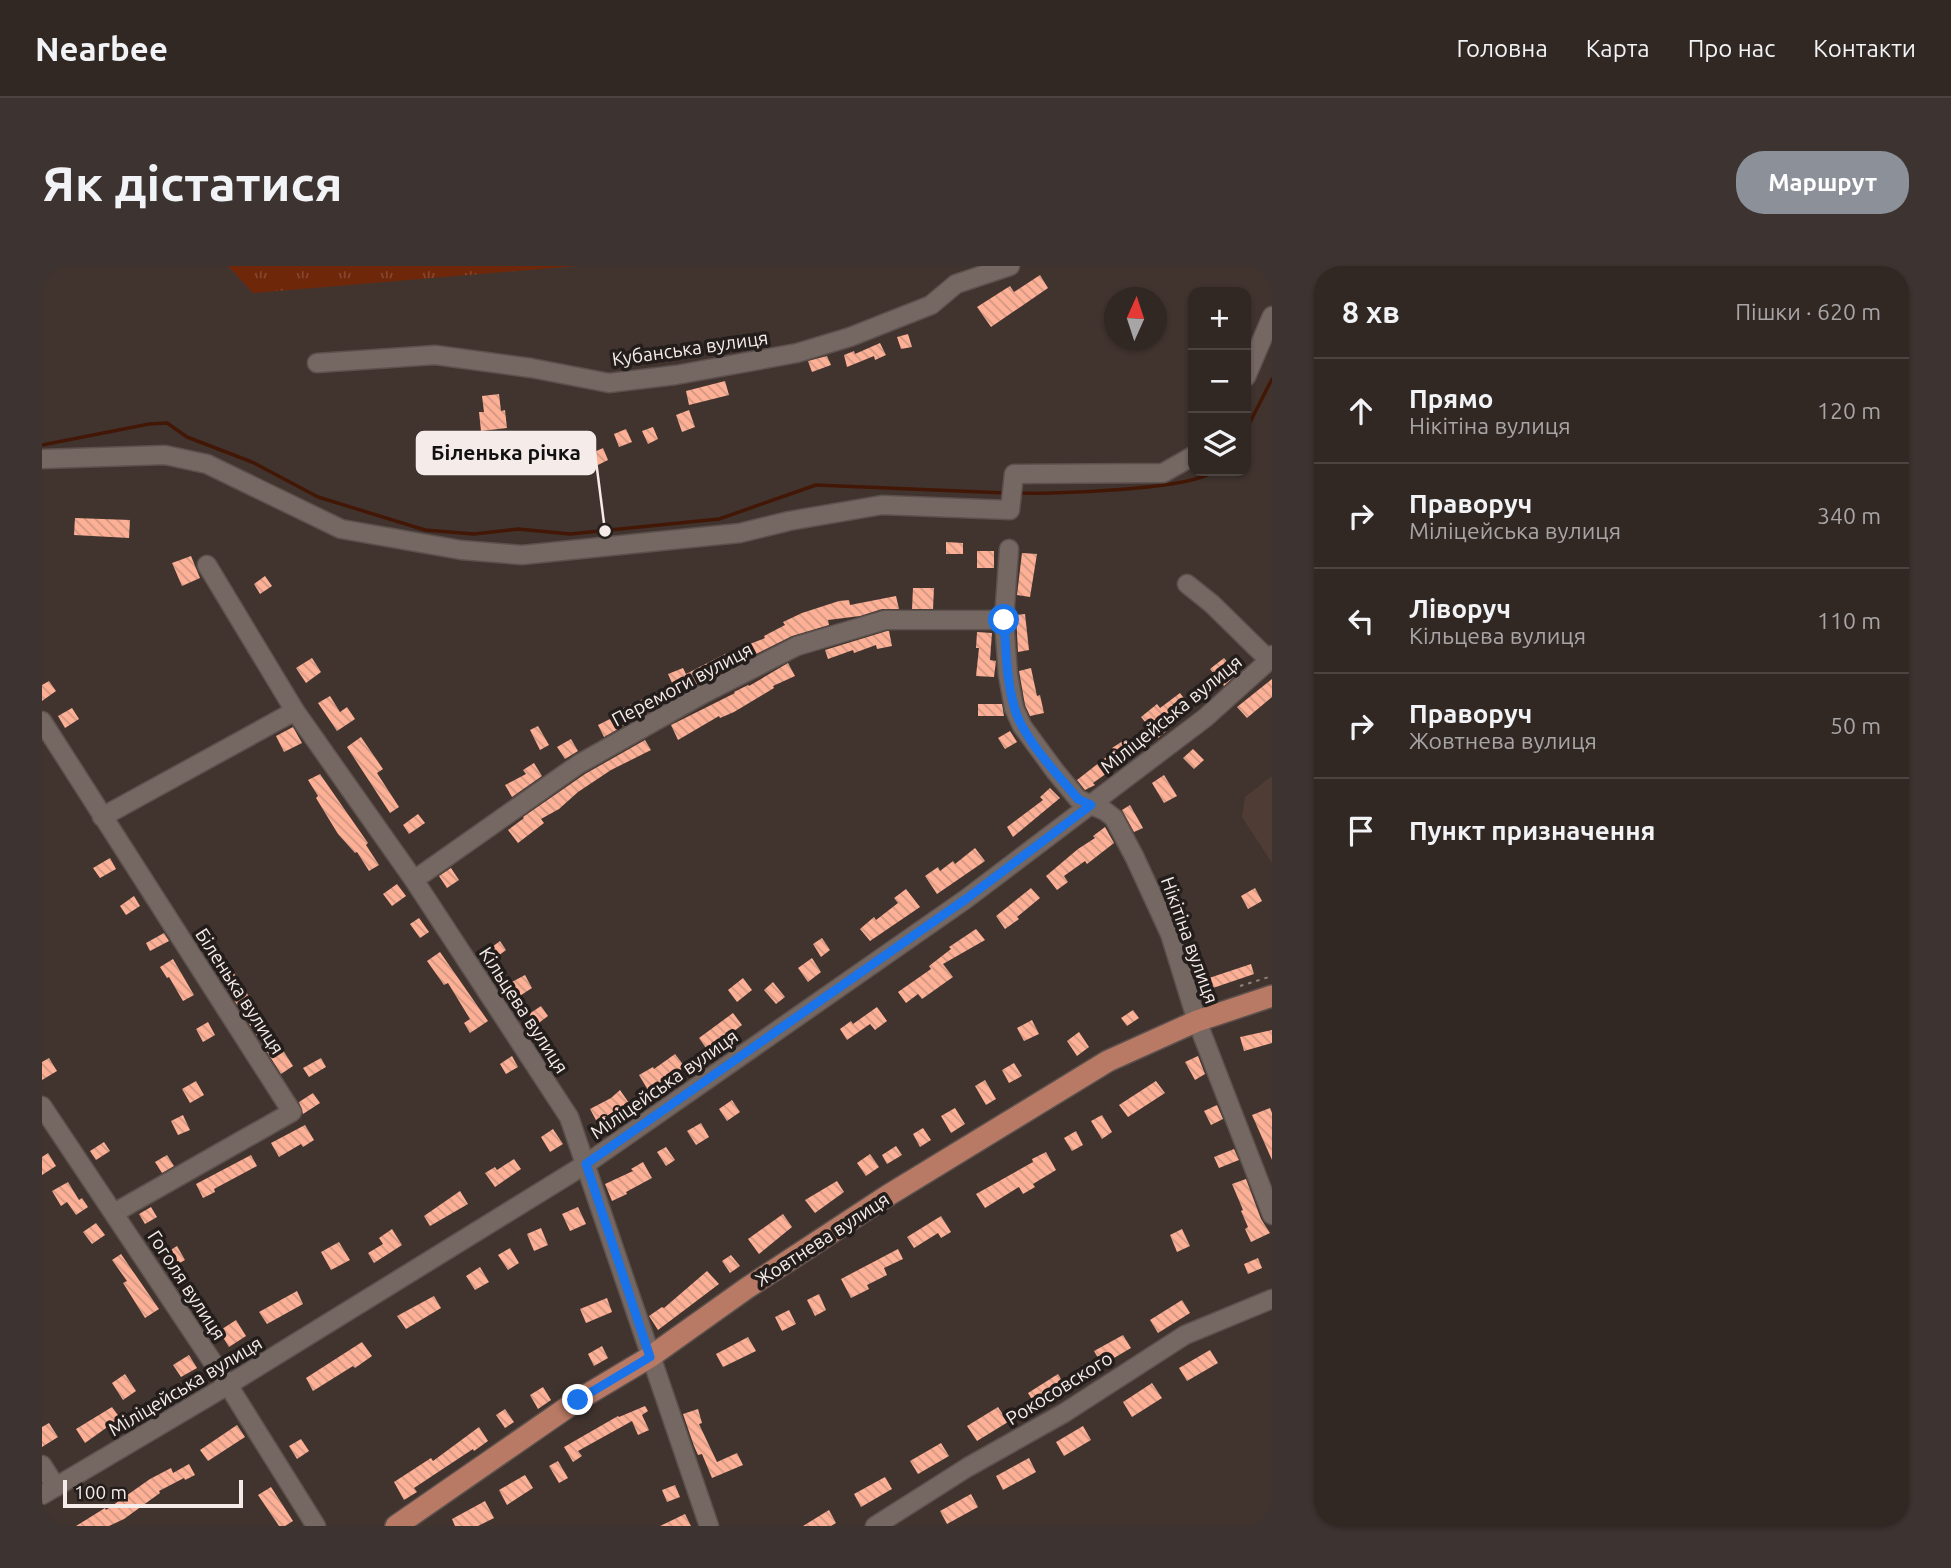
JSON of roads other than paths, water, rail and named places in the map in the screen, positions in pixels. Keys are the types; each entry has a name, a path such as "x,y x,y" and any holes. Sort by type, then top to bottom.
{"main road":[{"name":"Жовтнева вулиця","path":"396,1526 578,1400 650,1357 747,1288 887,1196 1097,1068 1197,1021 1272,996"}],"street":[{"name":"Кубанська вулиця","path":"317,363 435,355 531,368 609,383 676,375 797,353 850,337 932,305 956,285 1010,266"},
{"path":"1251,365 1272,316"},
{"path":"42,458 165,454 207,464 341,529 461,551 522,555 740,533 789,521 882,505 1010,510 1014,474 1163,473 1188,459"},
{"name":"Нікітіна вулиця","path":"1009,549 1004,620 1008,676 1014,708 1022,726 1078,799 1114,818 1135,858 1170,934 1197,1021 1272,1214"},
{"name":"Кільцева вулиця","path":"207,565 295,711 414,880 569,1117 709,1526"},
{"path":"1187,584 1270,657"},
{"name":"Перемоги вулиця","path":"414,880 579,764 703,694 797,646 885,620 1004,620"},
{"name":"Міліцейська вулиця","path":"49,1491 228,1385 586,1164 966,899 1205,718 1270,657"},
{"path":"102,817 295,711"},
{"name":"Біленька вулиця","path":"42,721 292,1112 114,1213"},
{"name":"Гоголя вулиця","path":"42,1106 228,1385 316,1526"},
{"name":"Рокосовского","path":"875,1526 968,1467 1064,1413 1185,1335 1272,1299"},
{"path":"42,1465 49,1491"}],"waterway":[{"path":"1251,420 1272,379"},
{"path":"42,445 149,424 167,423 187,437 252,462 318,497 425,530 474,534 518,529 570,534 719,519 816,485 1006,493"},
{"path":"1017,493 1151,487 1202,476"}],"place":[{"name":"Біленька річка","path":"605,531"}]}
